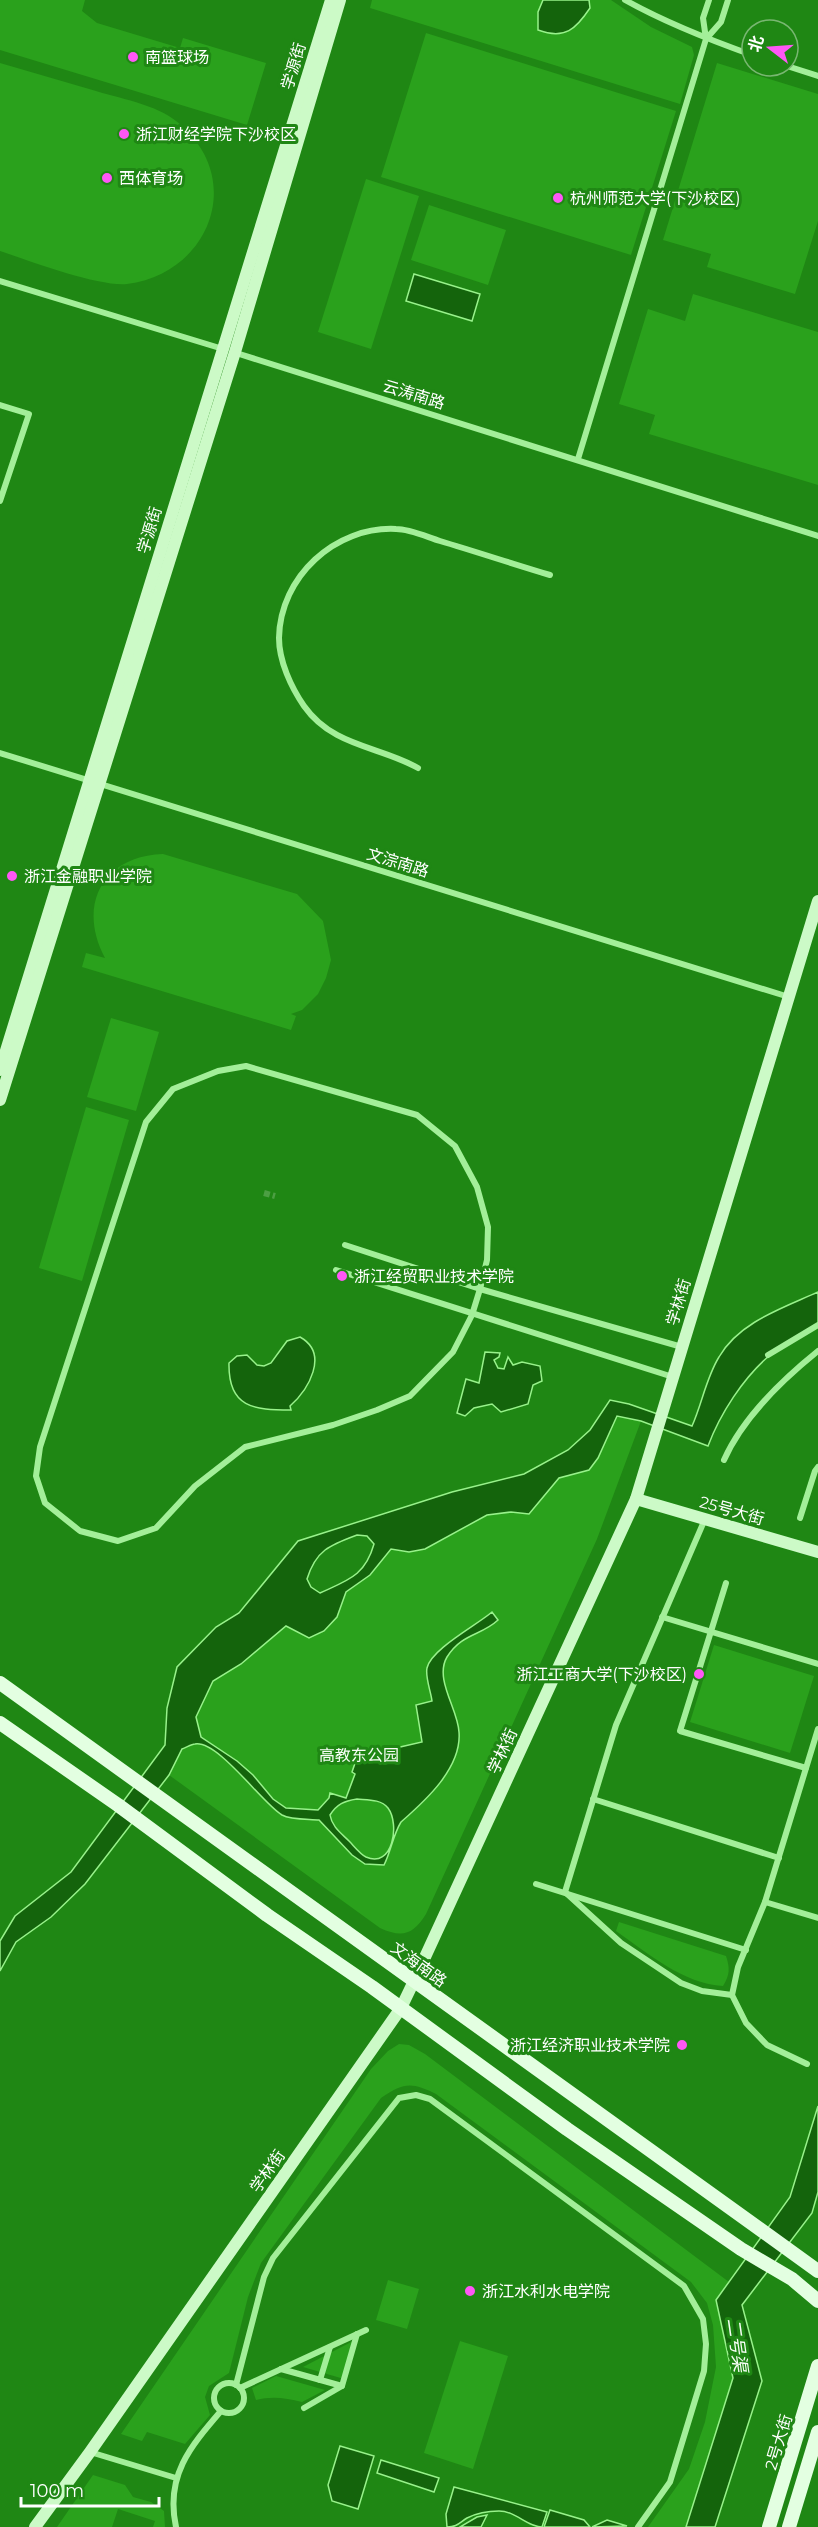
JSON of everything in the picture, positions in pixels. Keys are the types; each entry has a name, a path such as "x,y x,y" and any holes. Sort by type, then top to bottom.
{"main road":[{"name":"学源街","path":"0,1070 94,781 229,351 331,0"},
{"path":"229,351 340,0"},
{"path":"0,1100 94,781"},
{"name":"学林街","path":"35,2527 401,2008 636,1499 818,901"},
{"name":"25号大街","path":"636,1499 818,1552"},
{"name":"文海南路","path":"0,1683 818,2271"},
{"path":"0,1723 142,1822 267,1915 401,2008 567,2129 741,2249 792,2279 818,2301"},
{"name":"2号大街","path":"769,2527 818,2366"},
{"path":"789,2527 818,2432"}],"street":[{"path":"624,0 661,20 740,51"},
{"path":"706,39 703,18 709,0"},
{"path":"578,459 706,39 721,22 728,0"},
{"path":"800,70 818,76"},
{"name":"云涛南路","path":"0,281 578,459 818,536"},
{"path":"0,405 29,414 0,501"},
{"path":"418,768 407,762 357,746 331,733 304,707 285,669 279,639 284,603 302,571 332,545 367,532 397,529 550,575"},
{"name":"文淙南路","path":"0,753 789,997"},
{"path":"246,1066 417,1115 455,1146 477,1187 488,1227 487,1260 472,1315 453,1352 410,1396 333,1425 245,1447 195,1486 156,1528 118,1540 80,1531 45,1503 36,1476 40,1447 146,1122 173,1089 218,1071 246,1066"},
{"path":"345,1245 480,1289 682,1347"},
{"path":"336,1270 673,1377"},
{"path":"768,1355 818,1325"},
{"path":"724,1460 732,1442 775,1389 818,1351"},
{"path":"800,1518 815,1470 818,1467"},
{"path":"565,1892 616,1725 705,1519"},
{"path":"726,1583 680,1731 806,1768"},
{"path":"662,1617 818,1664"},
{"path":"807,2064 768,2045 746,2023 732,1995 738,1967 765,1902 818,1729"},
{"path":"593,1799 779,1858"},
{"path":"536,1884 746,1950"},
{"path":"565,1892 621,1943 681,1983 702,1991 732,1995"},
{"path":"765,1902 818,1918"},
{"path":"221,2412 235,2412 242,2406 244,2397 238,2386 264,2277 273,2258 399,2098 416,2095 430,2099 684,2286 695,2302 703,2319 704,2371 670,2482 638,2527"},
{"path":"221,2412 215,2404 217,2389 226,2384 238,2386 366,2331"},
{"path":"304,2408 342,2386 357,2334"},
{"path":"320,2380 330,2347"},
{"path":"281,2369 342,2386"},
{"path":"176,2527 173,2496 176,2478 187,2453 221,2412"},
{"path":"90,2452 176,2478"}],"green space":[{"name":"南篮球场","path":"0,0 85,0 82,11 97,23 180,48 183,38 266,63 247,125 0,50"},
{"path":"372,0 611,0 651,27 692,47 694,55 680,104 370,8"},
{"path":"426,33 676,111 631,255 381,177"},
{"name":"西体育场","path":"0,63 142,104 164,113 183,127 202,150 212,174 214,199 208,223 196,245 178,263 155,277 127,284 115,284 64,272 0,251"},
{"path":"717,63 740,70 740,78 766,78 818,94 818,221 795,294 707,267 711,254 663,240"},
{"path":"366,179 419,196 371,349 318,332"},
{"path":"429,205 506,230 488,285 411,260"},
{"path":"693,294 818,332 818,485 649,434 655,415 619,404 648,309 685,321"},
{"path":"163,854 297,894 323,921 331,960 326,978 318,994 302,1010 291,1014 296,1016 291,1030 82,967 86,953 105,958 97,939 94,920 95,903 101,887 110,874 124,864 142,857"},
{"path":"111,1018 159,1032 136,1111 87,1097"},
{"path":"86,1107 129,1120 82,1281 39,1268"},
{"name":"高教东公园","path":"617,1416 641,1421 597,1539 426,1914 412,1930 401,1934 380,1928 169,1775 213,1681 241,1664 286,1625 309,1638 337,1617 346,1592 370,1575 391,1549 409,1552 439,1542 487,1515 511,1512 529,1514 559,1478 589,1470 598,1458"},
{"path":"714,1645 814,1676 790,1753 690,1722"},
{"path":"619,1922 726,1956 729,1971 723,1986 694,1980 653,1958 616,1931"},
{"path":"399,2044 409,2045 425,2054 729,2282 716,2300 733,2378 686,2527 648,2527 689,2469 705,2422 716,2367 713,2325 707,2303 691,2282 436,2094 421,2087 402,2087 381,2098 261,2263 248,2297 229,2373 209,2386 205,2397 210,2415 185,2444 147,2432 142,2441 121,2434 371,2069 388,2051"},
{"path":"388,2280 419,2289 407,2329 376,2320"},
{"path":"355,2340 344,2379 303,2367"},
{"path":"460,2341 508,2356 473,2469 424,2453"},
{"path":"276,2376 325,2390 302,2402 279,2398 256,2400 252,2388"},
{"path":"93,2475 125,2485 133,2497 151,2502 164,2511 165,2527 153,2527 155,2521 118,2509 112,2527 57,2527"}],"water":[{"path":"543,0 589,0 590,8 580,22 569,31 556,34 547,33 538,30 538,12"},
{"path":"414,274 480,294 472,321 406,301"},
{"path":"818,1292 818,1327 775,1351 760,1364 726,1409 708,1446 641,1421 617,1416 598,1458 589,1470 559,1478 529,1514 511,1512 487,1515 425,1549 409,1552 391,1549 370,1575 346,1592 337,1617 324,1631 309,1638 286,1626 241,1664 213,1681 196,1717 201,1737 237,1761 253,1775 273,1799 286,1808 318,1810 329,1798 330,1793 346,1798 355,1774 352,1772 360,1749 381,1757 383,1751 422,1742 416,1705 432,1701 427,1680 427,1668 430,1661 445,1645 492,1612 498,1620 459,1643 447,1657 443,1675 459,1732 455,1758 431,1794 401,1822 384,1865 365,1864 352,1855 319,1820 295,1819 282,1815 215,1752 205,1745 193,1744 182,1749 169,1775 85,1884 51,1917 16,1942 0,1971 0,1941 15,1916 71,1872 165,1745 167,1708 177,1667 216,1627 239,1613 298,1541 452,1492 524,1474 568,1450 590,1430 610,1400 629,1404 692,1426 719,1357 738,1334 763,1317","holes":["357,1535 367,1536 374,1544 366,1563 360,1570 354,1576 320,1593 311,1587 307,1579 320,1555 339,1542","357,1799 382,1803 392,1815 392,1843 383,1857 375,1859 364,1856 333,1823 330,1815 335,1808"]},
{"path":"300,1337 309,1344 314,1353 315,1362 309,1382 290,1406 291,1410 255,1407 238,1398 230,1378 229,1363 237,1356 247,1355 257,1365 264,1366 271,1363 287,1341"},
{"path":"485,1352 500,1353 499,1357 494,1360 498,1368 504,1369 508,1357 513,1365 522,1362 540,1366 542,1381 533,1385 528,1404 501,1412 492,1404 474,1408 465,1416 457,1413 466,1379 479,1383"},
{"name":"二号渠","path":"818,2106 818,2192 812,2213 742,2305 762,2381 715,2527 686,2527 733,2378 716,2300 790,2197"},
{"path":"340,2446 374,2456 358,2509 332,2501 328,2485"},
{"path":"381,2460 439,2478 434,2492 377,2473"},
{"path":"454,2487 547,2512 542,2527 499,2511 475,2515 447,2527 446,2514"},
{"path":"550,2510 584,2520 590,2527 544,2527"},
{"path":"487,2515 481,2527 460,2527 477,2517"},
{"path":"607,2520 627,2526 592,2527"}],"tunnel":[{"path":"264,1193 275,1196"}],"place":[{"name":"南篮球场","path":"133,57"},
{"name":"浙江财经学院下沙校区","path":"124,134"},
{"name":"西体育场","path":"107,178"},
{"name":"杭州师范大学(下沙校区)","path":"558,198"},
{"name":"浙江金融职业学院","path":"12,876"},
{"name":"浙江经贸职业技术学院","path":"342,1276"},
{"name":"浙江工商大学(下沙校区)","path":"699,1674"},
{"name":"浙江经济职业技术学院","path":"682,2045"},
{"name":"浙江水利水电学院","path":"470,2291"}]}
